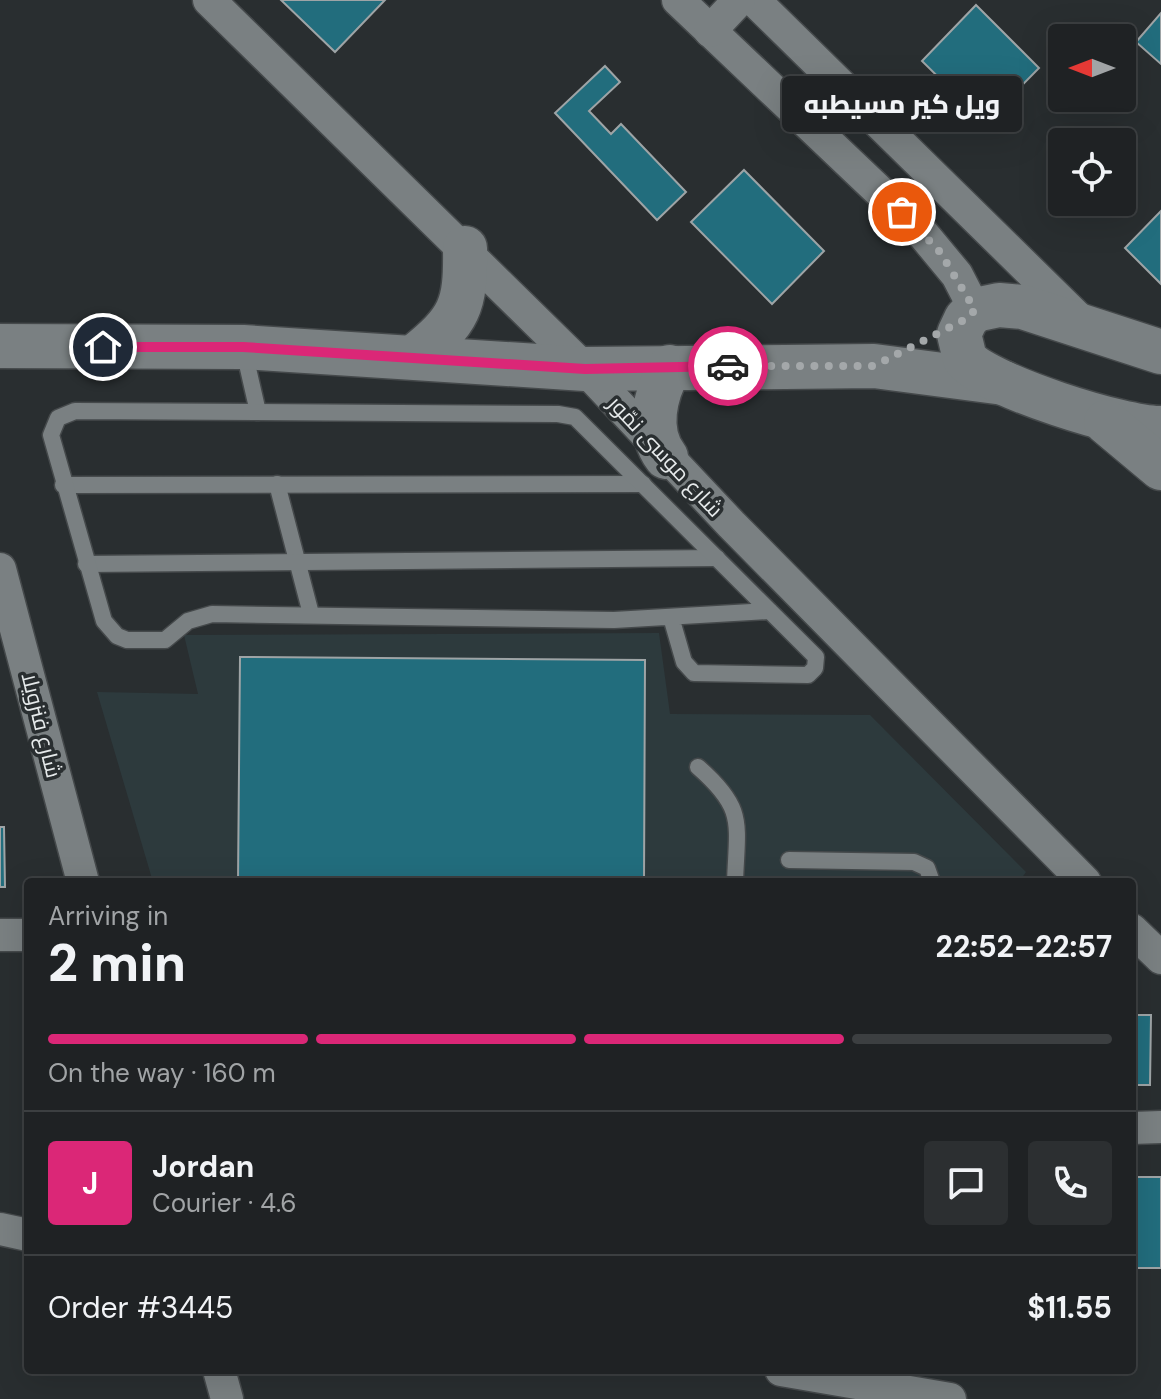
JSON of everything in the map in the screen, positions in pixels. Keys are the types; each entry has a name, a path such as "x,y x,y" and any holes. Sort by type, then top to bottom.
{"street":[{"name":"شارع موسى نمّور","path":"209,0 585,369 655,470 1081,878"},
{"path":"678,0 940,252 970,314"},
{"path":"710,31 739,0"},
{"path":"754,0 1087,327"},
{"path":"940,252 974,217"},
{"path":"414,357 456,318 465,293 465,248"},
{"path":"874,366 991,305 1015,305 1161,352"},
{"path":"970,314 959,334 965,359 976,369 1004,383 1123,424 1161,428"},
{"path":"2,348 243,347 585,369 874,366 1004,383"},
{"path":"655,470 655,412 670,367"},
{"path":"1094,414 1161,468"},
{"name":"شارع فنزويلا","path":"0,569 82,878"},
{"path":"0,935 24,935"},
{"path":"1136,1128 1161,1127"},
{"path":"0,1229 24,1234"},
{"path":"220,1374 227,1399"},
{"path":"804,1374 950,1399"}],"lane":[{"path":"243,347 258,412"},
{"path":"671,617 684,662 694,673 812,672 816,657 770,611 717,558 655,470 580,420 567,415 64,414 58,418 51,435 104,621 117,636 127,640 165,640 202,615 614,620 770,611"},
{"path":"63,485 277,484 655,470"},
{"path":"277,484 311,614"},
{"path":"86,564 717,558"},
{"path":"698,767 723,788 737,818 735,878"},
{"path":"789,860 914,862 927,868 931,878"}],"shaded area":[{"path":"659,633 670,714 870,715 1026,872 1022,878 152,878 97,692 198,694 184,635"}],"building":[{"path":"281,0 385,0 335,52"},
{"path":"976,5 1039,68 985,123 922,61"},
{"path":"1161,13 1161,64 1136,42"},
{"path":"605,66 620,82 589,111 611,134 621,124 686,192 657,220 555,113"},
{"path":"744,170 824,251 772,304 691,222"},
{"path":"1161,211 1161,284 1125,248"},
{"path":"240,657 645,660 644,878 238,878"},
{"path":"0,827 4,827 5,887 0,887"},
{"path":"1136,1015 1151,1015 1150,1085 1136,1085"},
{"path":"1136,1177 1161,1177 1161,1268 1136,1268"}],"way so far":[{"path":"728,366 874,366 966,319 975,310 957,275 902,212"}],"place":[{"name":"ويل كير مسيطبه","path":"902,212"}],"route":[{"path":"103,347 243,347 585,369 728,366"}]}
